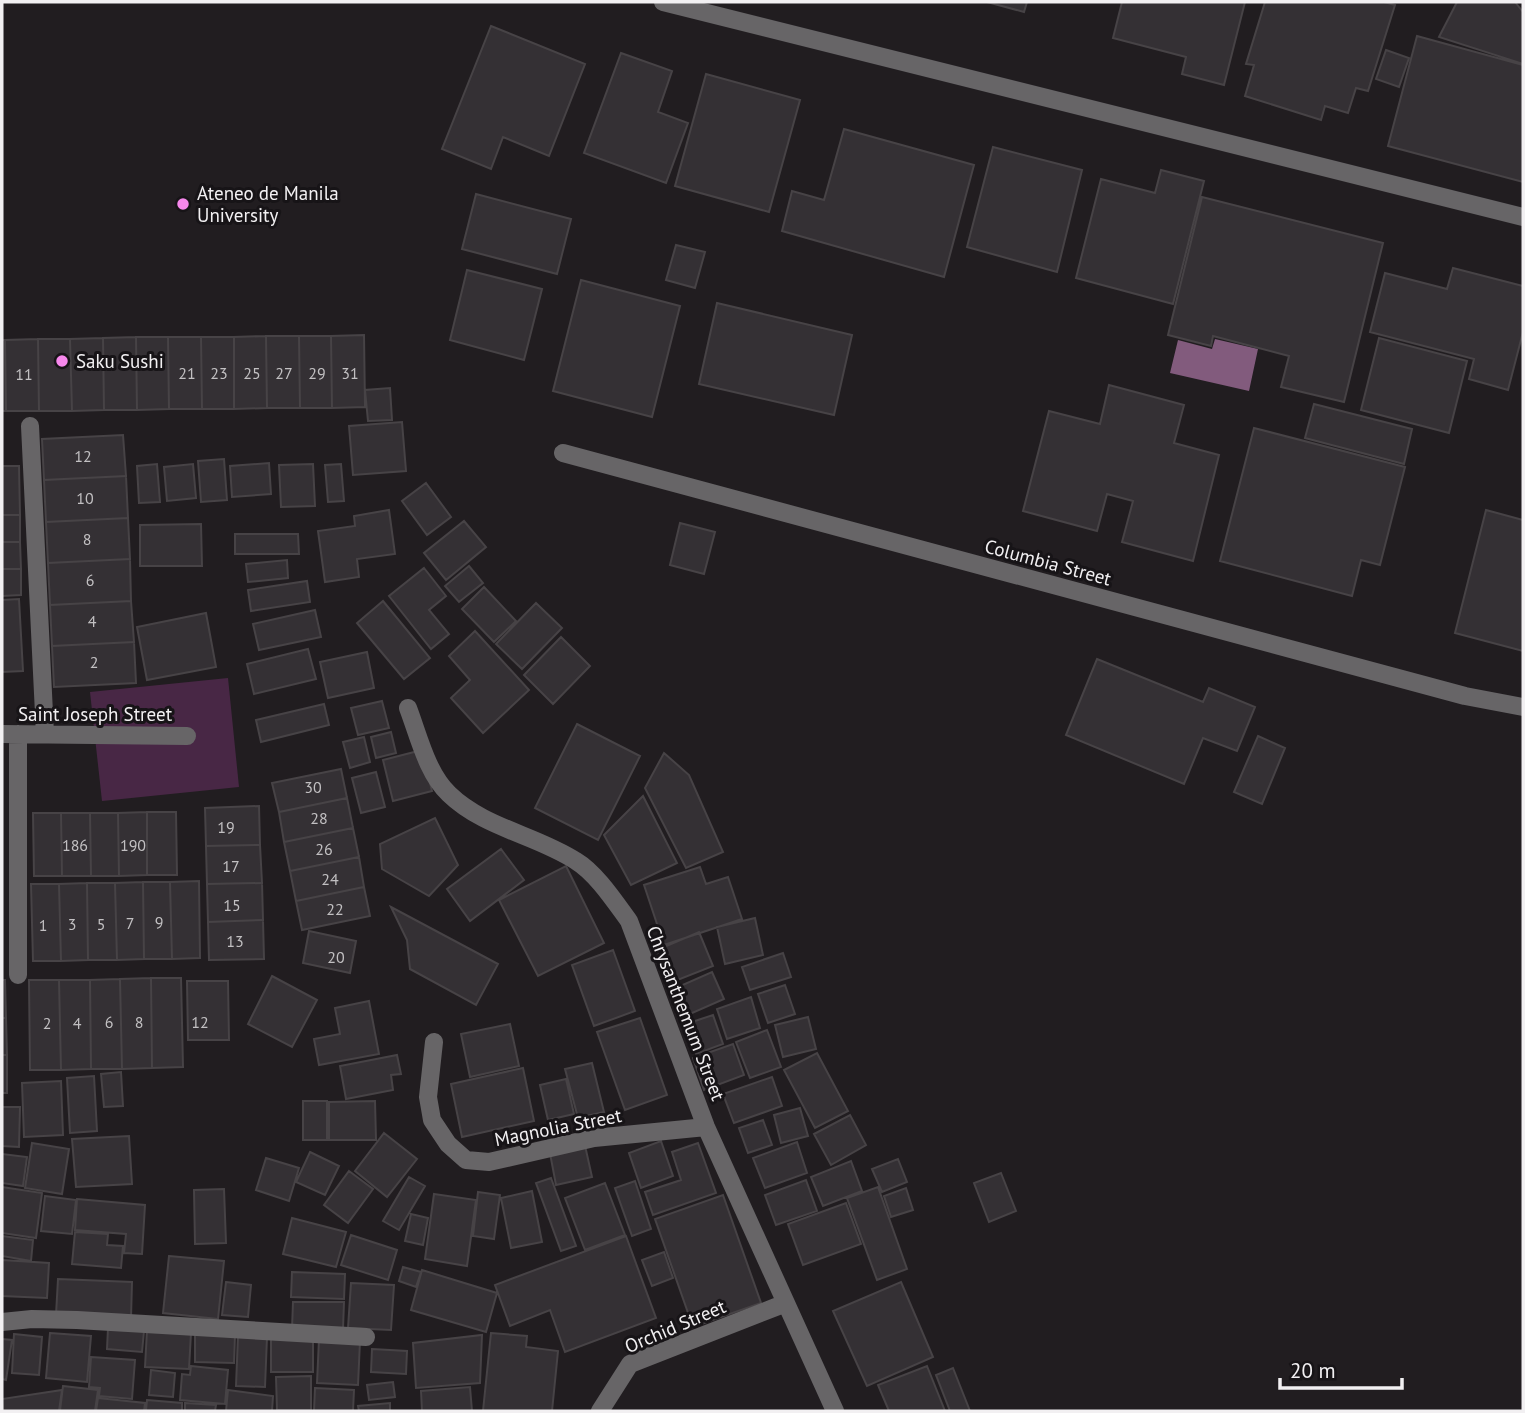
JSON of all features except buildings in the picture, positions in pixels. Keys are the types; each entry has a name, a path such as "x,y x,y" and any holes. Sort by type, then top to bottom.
{"street":[{"path":"663,2 1523,216"},
{"path":"30,425 45,734"},
{"name":"Columbia Street","path":"563,453 1465,696 1523,707"},
{"name":"Chrysanthemum Street","path":"408,708 435,776 448,793 469,811 578,862 611,896 629,921 706,1126 835,1411"},
{"path":"10,734 18,975"},
{"name":"Saint Joseph Street","path":"10,734 187,736"},
{"name":"Magnolia Street","path":"434,1042 428,1097 432,1120 448,1144 466,1160 489,1162 594,1138 706,1126"},
{"name":"Orchid Street","path":"600,1411 630,1364 786,1303"},
{"path":"2,1322 32,1319 77,1320 366,1337"}],"shaded area":[{"path":"1215,339 1258,349 1249,391 1170,373 1178,340 1212,349"},
{"path":"228,678 239,787 102,801 90,692"}],"place":[{"name":"Ateneo de Manila University","path":"183,204"},
{"name":"Saku Sushi","path":"62,361"}]}
